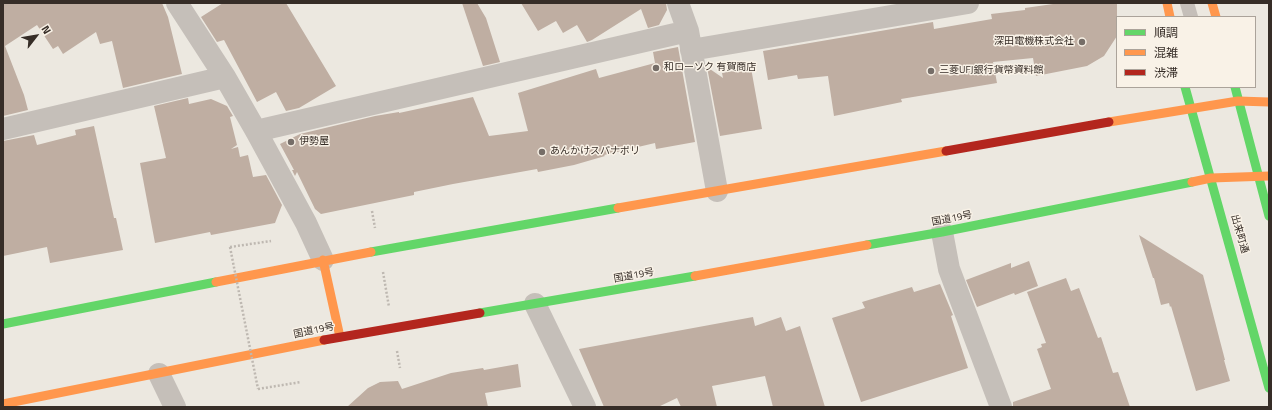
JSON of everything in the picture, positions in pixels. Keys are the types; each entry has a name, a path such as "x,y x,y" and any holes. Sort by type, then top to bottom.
{"main road":[{"path":"1167,3 1170,16"},
{"path":"1212,3 1216,16"},
{"name":"出来町通","path":"1185,88 1269,388"},
{"path":"1237,94 1269,216"},
{"path":"3,324 322,260 1190,108 1237,94 1269,102"},
{"name":"国道19号","path":"3,404 31,403 159,374 340,337 942,232 1211,178 1269,176"},
{"path":"322,260 340,337"}],"street":[{"path":"177,3 225,77 256,131 306,223 322,260"},
{"path":"678,3 689,41 717,191"},
{"path":"256,131 689,41 968,3"},
{"path":"3,130 225,77"},
{"path":"942,232 949,269 1001,407"},
{"path":"535,304 585,407"},
{"path":"159,374 175,407"}],"lane":[{"path":"1187,3 1191,16"}],"path":[{"path":"372,211 400,368"},
{"path":"271,241 230,247 258,389 301,382"}],"building":[{"path":"3,3 162,3 168,17 182,74 123,88 112,41 100,44 96,32 63,54 58,46 53,49 37,25 5,46 24,95 28,110 3,116"},
{"path":"223,3 286,3 336,86 299,108 286,111 276,92 257,102 224,40 217,42 201,17"},
{"path":"462,3 477,3 486,18 500,62 483,66"},
{"path":"521,3 666,3 667,10 659,25 648,28 641,9 587,42 577,25 563,33 556,21 538,31"},
{"path":"1060,3 1117,3 1116,38 1104,56 1087,66 1036,76 1033,58 993,62 997,83 901,99 902,102 834,116 828,76 798,79 797,75 768,80 763,51 933,22 934,29 992,19 991,14 1025,10 1025,8"},
{"path":"678,47 695,142 656,149 655,143 604,155 605,156 574,165 538,172 537,169 453,184 414,192 414,195 321,214 315,209 297,172 295,176 292,170 294,170 280,144 300,134 375,116 399,113 473,97 489,136 528,131 518,93 596,69 599,78 655,63 653,52"},
{"path":"707,67 723,78 722,73 751,68 762,129 720,136"},
{"path":"188,98 189,104 211,99 227,106 233,116 230,117 237,145 231,149 238,147 240,157 248,155 253,177 266,175 282,205 275,223 211,235 210,232 155,243 140,163 166,158 154,106"},
{"path":"94,126 114,218 116,218 123,250 50,263 47,247 3,256 3,141 34,135 37,145 76,135 75,130"},
{"path":"1139,235 1203,275 1230,381 1196,391 1171,306 1170,307 1169,303 1161,305 1154,278"},
{"path":"1029,261 1038,286 977,307 966,280 1011,263 1011,268"},
{"path":"1066,278 1071,291 1079,288 1098,338 1101,337 1113,373 1118,372 1130,407 1013,407 1013,402 1051,389 1037,349 1042,347 1041,344 1046,343 1027,292"},
{"path":"940,284 953,315 951,316 968,368 861,402 832,318 865,308 862,302 912,287 914,292"},
{"path":"753,317 755,326 781,317 786,331 800,326 825,407 773,407 765,376 712,386 717,407 681,407 677,398 658,407 604,407 579,349"},
{"path":"518,364 521,387 485,393 488,407 347,407 368,388 380,382 398,381 402,389 451,373 483,368 484,370"}],"traffic: fast":[{"path":"1185,88 1269,388"},
{"path":"1235,88 1269,216"},
{"path":"867,245 942,232 1192,182"},
{"path":"371,252 618,208"},
{"path":"480,313 695,276"},
{"path":"3,324 216,282"}],"traffic: slow":[{"path":"1167,3 1170,16"},
{"path":"1212,3 1216,16"},
{"path":"1109,122 1238,101 1269,102"},
{"path":"618,208 946,151"},
{"path":"1192,182 1211,178 1269,176"},
{"path":"695,276 867,245"},
{"path":"216,282 371,252"},
{"path":"323,260 340,337"},
{"path":"3,404 324,340"}],"traffic: jam":[{"path":"946,151 1109,122"},
{"path":"324,340 480,313"}],"place":[{"name":"深田電機株式会社","path":"1082,42"},
{"name":"和ローソク 有賀商店","path":"656,68"},
{"name":"三菱UFJ銀行貨幣資料館","path":"931,71"},
{"name":"伊勢屋","path":"291,142"},
{"name":"あんかけスパナポリ","path":"542,152"}]}
